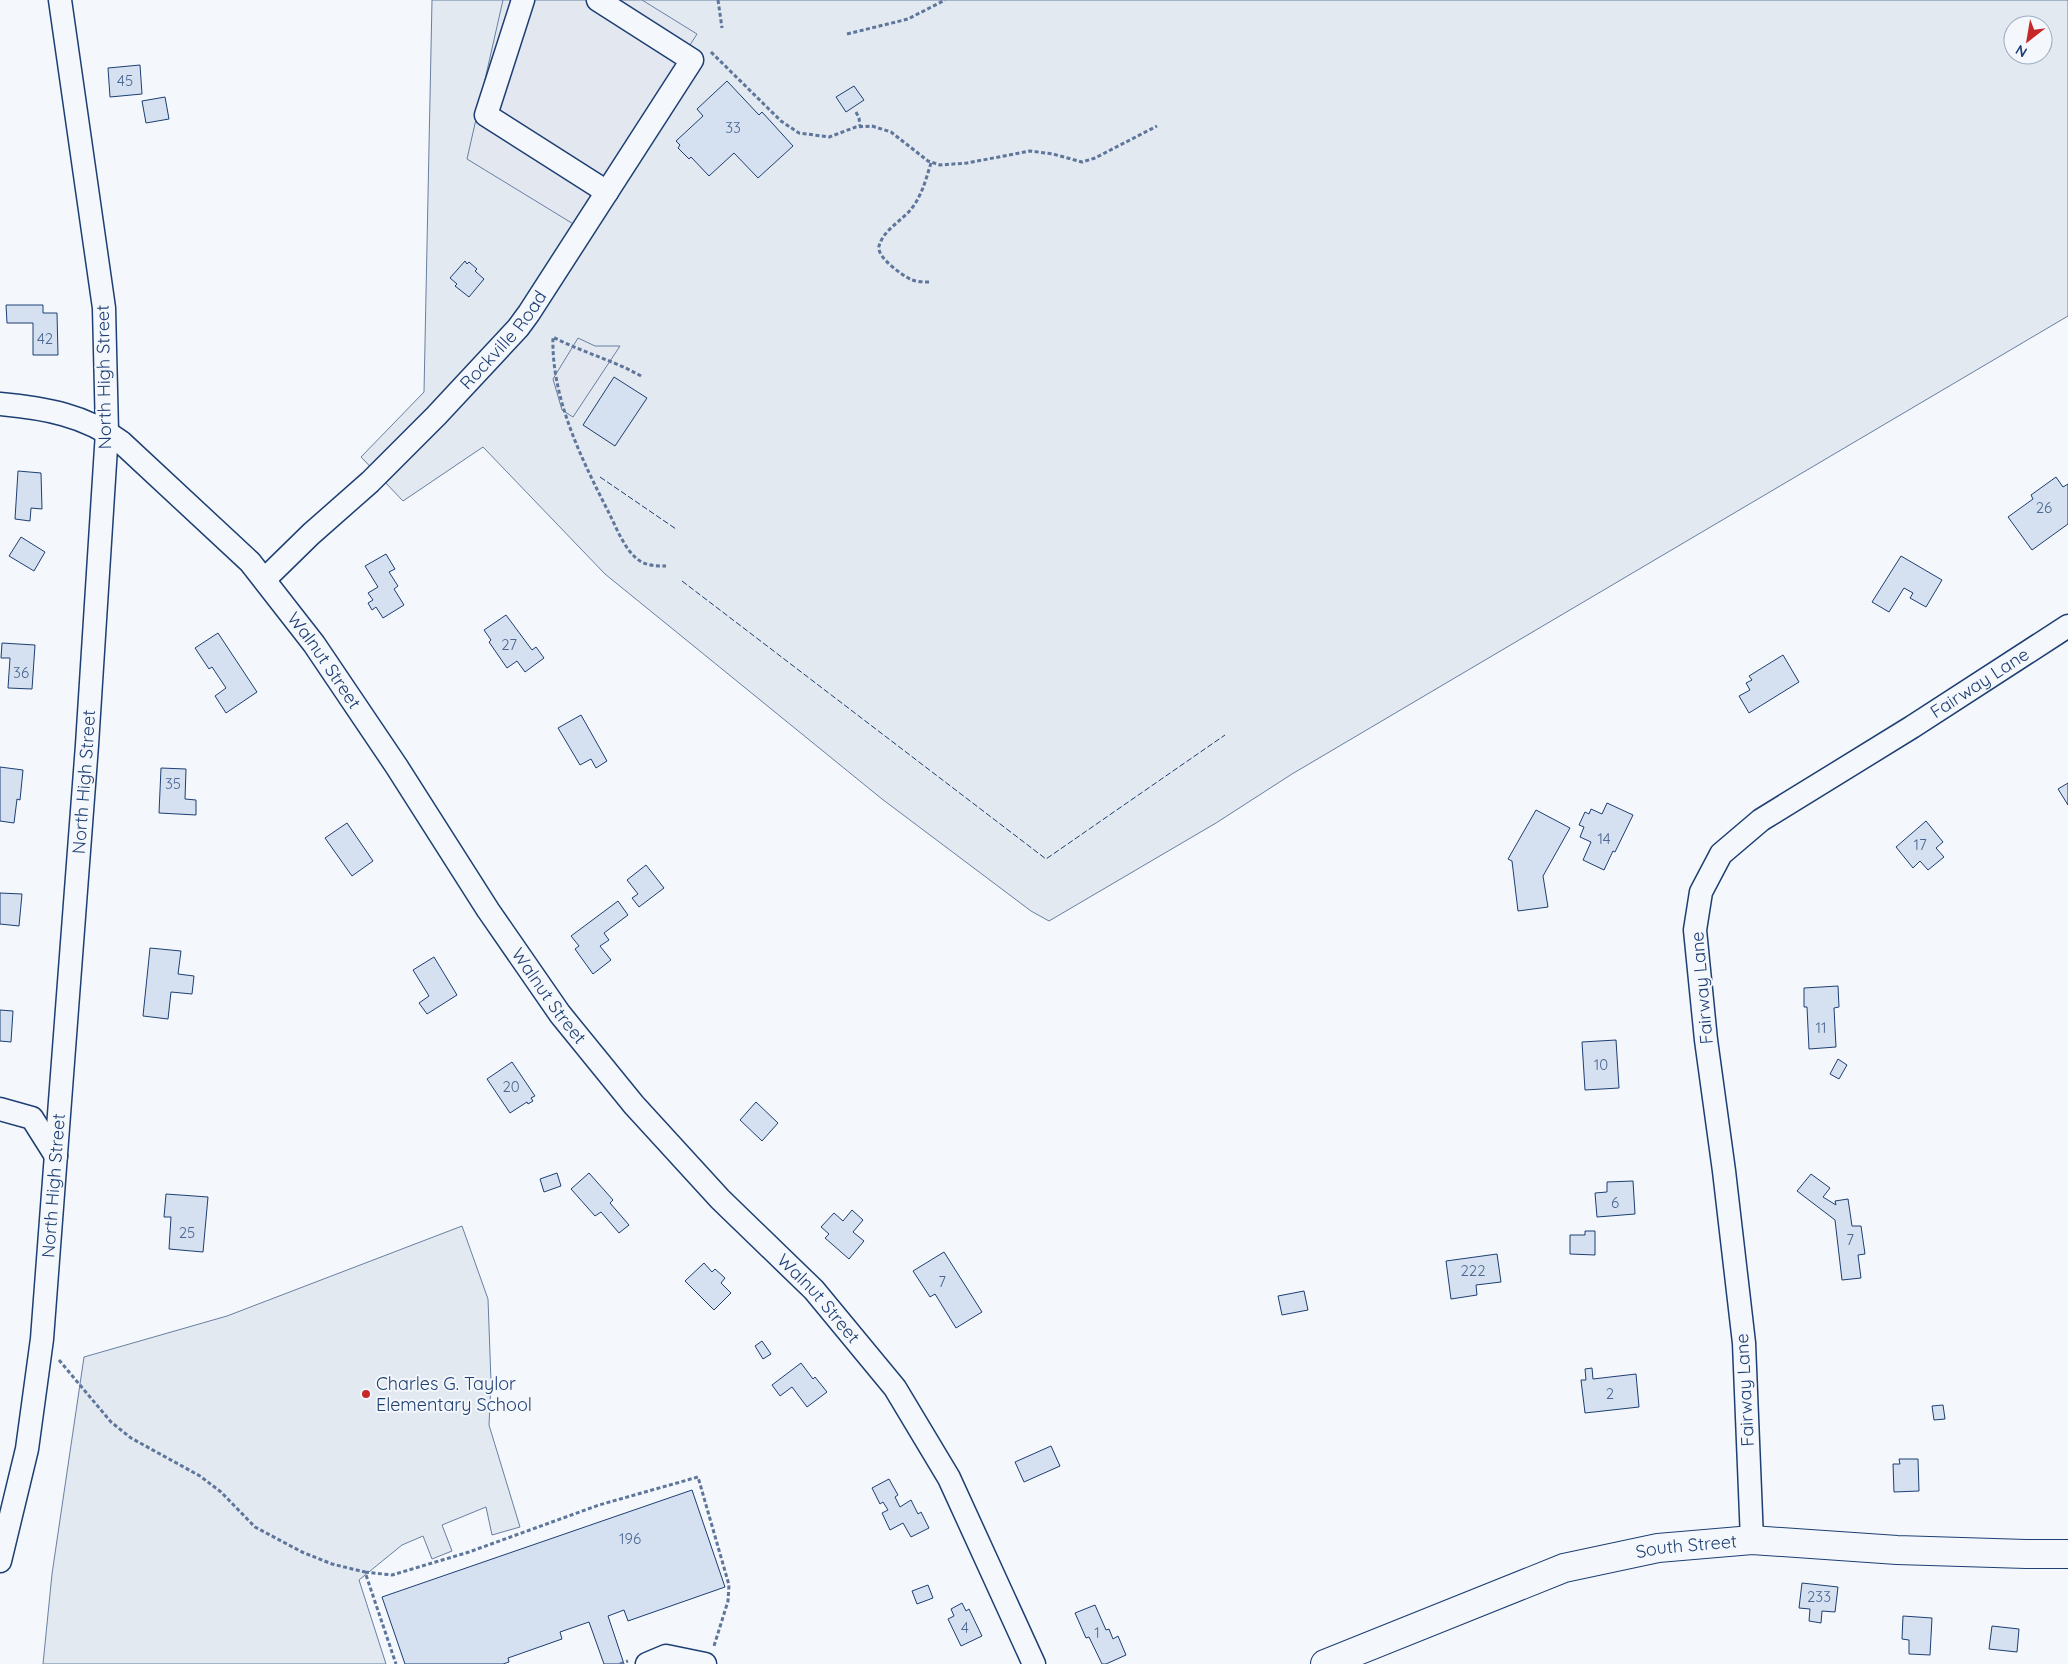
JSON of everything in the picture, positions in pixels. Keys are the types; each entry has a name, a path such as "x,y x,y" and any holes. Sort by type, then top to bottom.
{"main road":[{"name":"South Street","path":"1325,1664 1564,1568 1658,1548 1752,1540 1897,1550 2068,1554"}],"street":[{"name":"North High Street","path":"0,1561 27,1449 42,1339 87,746 107,432 104,308 60,0"},
{"path":"523,0 486,115 607,192"},
{"path":"598,0 699,53"},
{"name":"Rockville Road","path":"265,579 311,534 370,482 507,340 529,313 699,53"},
{"name":"Walnut Street","path":"0,404 52,411 90,423 107,432 121,442 250,562 265,579 314,644 371,728 488,910 560,1014 634,1105 720,1199 814,1290 895,1388 949,1478 1034,1664"},
{"name":"Fairway Lane","path":"1752,1540 1744,1343 1724,1171 1706,1040 1695,930 1701,892 1721,854 1761,820 2068,626"},
{"path":"0,1109 32,1118 56,1156"},
{"path":"647,1664 666,1656 708,1659"}],"path":[{"path":"718,0 722,28"},
{"path":"847,34 908,19 945,0"},
{"path":"699,53 781,120 800,133 829,137 860,126 872,126 891,132 931,163 948,166 1037,150 1082,162 1095,158 1157,126"},
{"path":"856,112 860,126"},
{"path":"931,163 917,201 908,213 888,231 879,246 879,252 883,259 906,276 914,280 931,282"},
{"path":"641,376 622,365 567,345 553,337 553,364 568,423 596,487 630,551 640,561 650,566 666,566"},
{"path":"42,1339 111,1422 131,1438 200,1476 221,1492 255,1527 302,1552 332,1564 365,1572 392,1575 469,1552 599,1504 698,1477 729,1585 728,1601 708,1659"},
{"path":"365,1572 396,1664"}],"shaded area":[{"path":"432,0 2068,0 2068,316 1292,774 1216,823 1049,921 1031,911 882,799 605,574 483,447 403,501 361,457 424,392"},
{"path":"503,0 642,0 697,34 575,225 467,159"},
{"path":"578,338 595,346 620,346 573,417 562,410 553,379"},
{"path":"462,1226 488,1299 491,1382 489,1425 520,1527 492,1535 486,1507 442,1525 452,1551 432,1559 423,1536 402,1545 359,1580 386,1664 43,1664 52,1574 84,1357 227,1316"}],"building":[{"path":"140,65 142,94 110,97 108,68"},
{"path":"727,81 759,115 762,112 793,146 758,178 734,153 709,176 691,157 689,159 678,148 680,145 676,141 703,116 697,109"},
{"path":"854,86 864,100 846,112 836,97"},
{"path":"165,97 169,119 146,123 142,101"},
{"path":"465,261 477,269 475,271 484,279 469,297 455,286 457,284 450,278"},
{"path":"6,305 43,305 43,313 57,313 58,355 33,355 33,323 7,323"},
{"path":"614,377 647,398 615,446 583,425"},
{"path":"18,471 41,473 42,509 31,508 30,521 15,519"},
{"path":"2056,477 2063,487 2068,484 2068,524 2032,550 2008,517 2033,499 2031,495"},
{"path":"21,537 45,552 34,571 9,556"},
{"path":"386,554 395,569 389,572 398,586 394,589 404,605 383,618 376,607 372,610 368,603 373,600 368,593 378,587 365,566"},
{"path":"1901,556 1942,580 1926,607 1910,598 1913,593 1904,588 1889,612 1872,602"},
{"path":"506,615 532,650 536,647 544,658 525,672 517,661 507,668 489,642 491,640 484,630"},
{"path":"218,633 257,692 226,713 215,696 226,688 212,667 209,669 195,648"},
{"path":"2,643 35,645 32,689 8,688 10,658 1,658"},
{"path":"1783,655 1799,682 1749,713 1739,696 1750,690 1746,683 1752,680 1749,676"},
{"path":"581,715 607,761 596,768 591,759 580,765 558,728"},
{"path":"0,767 23,770 20,800 17,799 14,823 0,821"},
{"path":"161,768 186,769 185,799 196,800 196,815 159,813"},
{"path":"2068,783 2068,805 2058,789"},
{"path":"1607,803 1633,815 1604,870 1583,860 1591,842 1580,837 1584,827 1579,825 1585,812 1589,814 1591,809 1602,814"},
{"path":"1536,810 1570,828 1543,876 1548,907 1518,911 1512,861 1508,859"},
{"path":"1926,821 1943,842 1936,848 1944,857 1928,870 1920,861 1913,868 1896,847"},
{"path":"347,823 373,861 352,876 325,838"},
{"path":"646,865 664,888 639,907 632,898 638,894 627,880"},
{"path":"0,893 22,894 19,926 0,924"},
{"path":"618,901 628,915 604,933 609,940 600,946 611,960 593,974 575,949 579,946 571,936"},
{"path":"150,948 181,951 178,974 194,976 192,994 171,992 168,1019 143,1016"},
{"path":"434,957 457,995 427,1014 419,1003 429,996 413,970"},
{"path":"1838,986 1839,1007 1834,1008 1836,1047 1809,1049 1807,1007 1804,1007 1804,988"},
{"path":"0,1010 13,1011 11,1042 0,1041"},
{"path":"1616,1040 1619,1088 1585,1090 1582,1042"},
{"path":"1838,1059 1847,1065 1839,1079 1830,1074"},
{"path":"512,1062 535,1096 531,1098 533,1101 528,1104 527,1102 510,1113 487,1079"},
{"path":"756,1102 778,1123 762,1141 740,1120"},
{"path":"557,1173 561,1186 544,1192 540,1179"},
{"path":"589,1173 613,1200 610,1203 629,1225 619,1233 601,1212 595,1216 571,1189"},
{"path":"1811,1174 1830,1188 1823,1197 1836,1205 1835,1201 1848,1199 1852,1226 1861,1226 1865,1254 1858,1255 1861,1278 1842,1280 1835,1220 1797,1191"},
{"path":"1633,1181 1635,1214 1597,1217 1595,1193 1607,1192 1607,1182"},
{"path":"166,1194 208,1197 203,1252 169,1249 171,1217 164,1217"},
{"path":"852,1210 863,1220 853,1232 864,1241 849,1259 825,1238 829,1234 821,1227 834,1213 843,1221"},
{"path":"1585,1231 1595,1231 1595,1255 1570,1254 1570,1235 1585,1235"},
{"path":"944,1252 982,1312 956,1328 935,1294 930,1297 913,1271"},
{"path":"1497,1254 1501,1282 1476,1285 1477,1295 1451,1299 1446,1261"},
{"path":"704,1263 712,1272 715,1269 725,1278 721,1283 731,1293 714,1310 685,1281"},
{"path":"1304,1291 1308,1310 1282,1315 1278,1296"},
{"path":"762,1341 771,1354 763,1359 755,1346"},
{"path":"801,1363 813,1379 815,1377 827,1392 807,1407 792,1387 780,1396 772,1385"},
{"path":"1592,1368 1593,1379 1636,1374 1639,1407 1585,1413 1581,1380 1586,1380 1585,1369"},
{"path":"1943,1405 1945,1419 1934,1420 1932,1406"},
{"path":"1051,1446 1060,1466 1024,1482 1015,1462"},
{"path":"1899,1459 1918,1459 1919,1491 1894,1492 1893,1464 1900,1464"},
{"path":"889,1479 898,1495 895,1497 900,1507 911,1500 918,1514 921,1512 929,1528 911,1537 903,1523 890,1530 882,1513 888,1510 883,1502 880,1504 872,1488"},
{"path":"692,1490 725,1587 628,1621 624,1610 608,1616 624,1664 604,1664 589,1622 560,1632 562,1639 508,1658 509,1662 503,1664 405,1664 382,1597"},
{"path":"1802,1583 1838,1587 1835,1612 1822,1611 1821,1623 1809,1621 1810,1609 1799,1608"},
{"path":"928,1585 933,1598 917,1604 912,1591"},
{"path":"962,1603 966,1611 969,1609 982,1636 961,1646 948,1619 954,1616 951,1609"},
{"path":"1095,1605 1106,1630 1109,1629 1113,1639 1118,1636 1126,1655 1106,1664 1102,1664 1089,1637 1086,1638 1075,1613"},
{"path":"1903,1616 1932,1618 1930,1655 1909,1654 1909,1640 1902,1639"},
{"path":"1992,1626 2019,1629 2017,1652 1989,1649"}],"fence":[{"path":"600,477 676,529"},
{"path":"682,581 1046,859 1225,735"}],"place":[{"name":"Charles G. Taylor Elementary School","path":"366,1394"}]}
